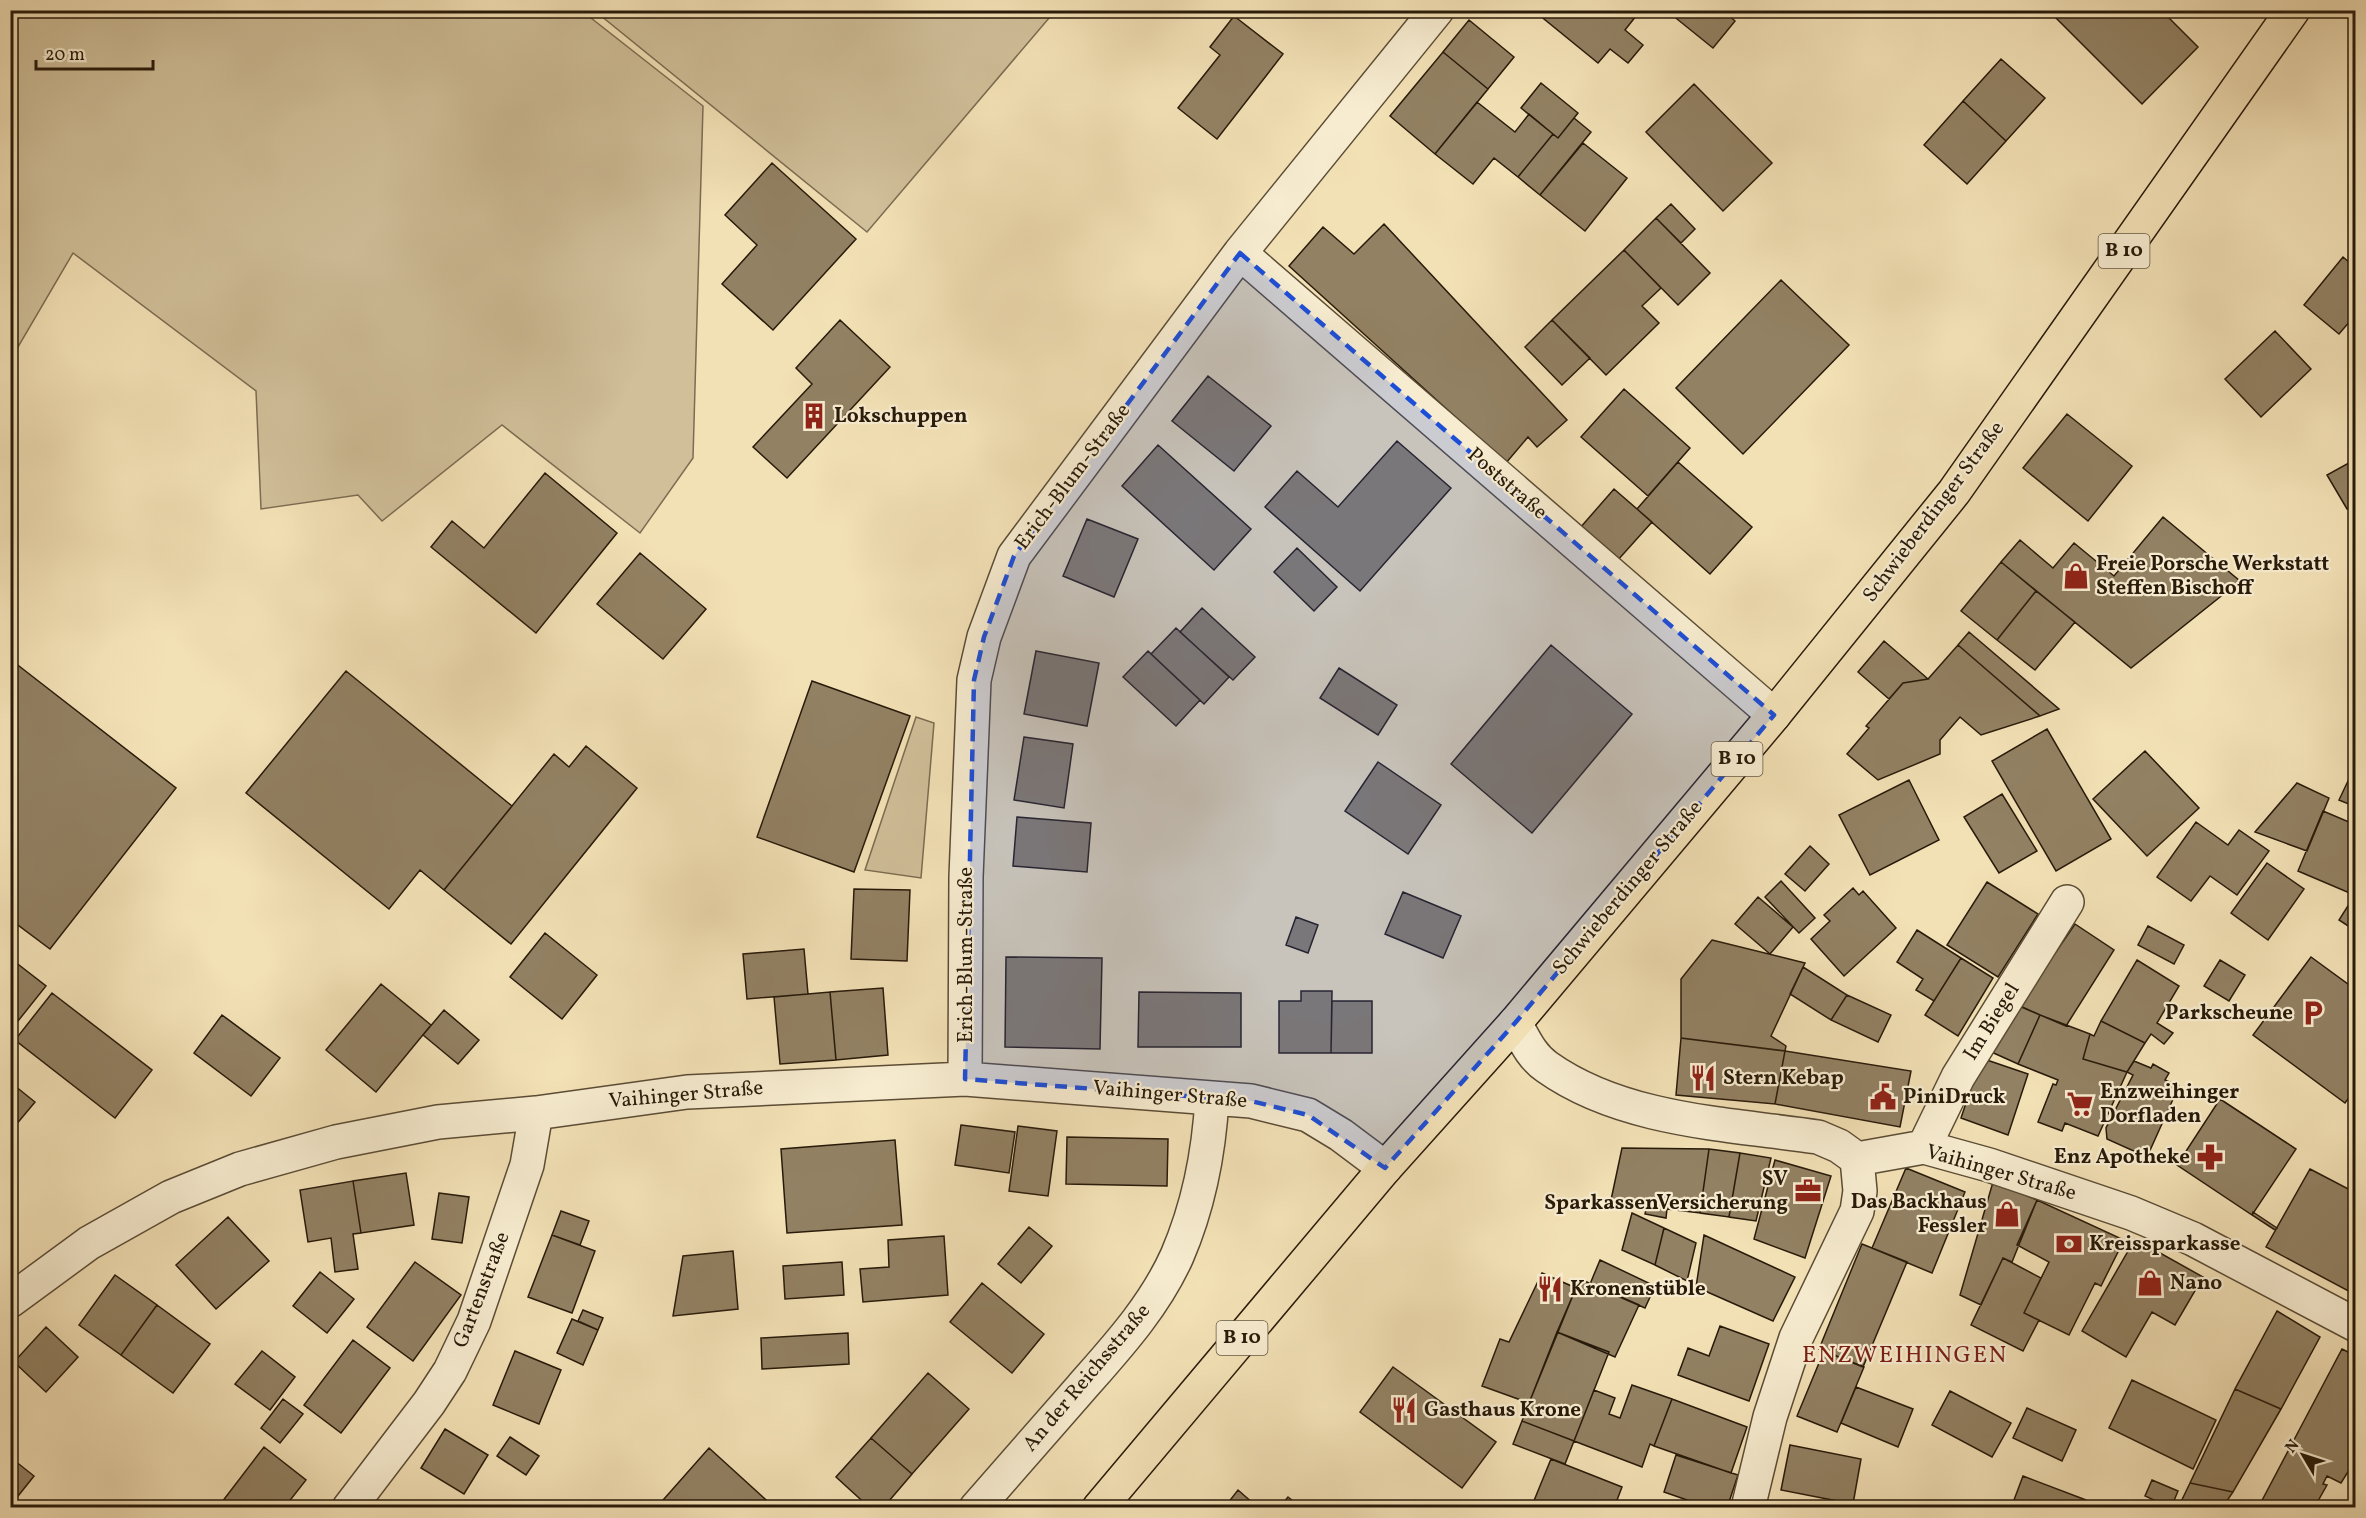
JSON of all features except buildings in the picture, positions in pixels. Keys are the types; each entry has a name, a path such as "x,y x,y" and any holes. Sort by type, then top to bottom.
{"main road":[{"name":"Schwieberdinger Straße","path":"1099,1508 1385,1168 1515,1023 1774,715 1954,492 2293,10"}],"street":[{"name":"Erich-Blum-Straße","path":"965,1079 966,877 974,680 984,637 1014,556 1240,253 1437,10"},
{"name":"Poststraße","path":"1240,253 1774,715"},
{"name":"Im Biegel","path":"1924,1147 1958,1077 2067,902"},
{"path":"1515,1023 1532,1053 1546,1066 1576,1084 1610,1098 1654,1112 1818,1137 1839,1146 1857,1160 1860,1191 1857,1211 1796,1338 1770,1417 1748,1508"},
{"name":"Vaihinger Straße","path":"10,1301 89,1243 171,1197 240,1169 336,1142 438,1122 536,1113 687,1092 965,1079 1251,1101 1308,1115 1341,1135 1385,1168"},
{"name":"An der Reichsstraße","path":"976,1508 1132,1330 1156,1295 1176,1258 1197,1200 1209,1138 1212,1098"},
{"name":"Gartenstraße","path":"349,1508 429,1403 450,1371 474,1321 527,1165 536,1113"},
{"name":"Vaihinger Straße","path":"1857,1160 1924,1147 1989,1165 2086,1198 2193,1239 2355,1325"}],"highlighted area":[{"path":"1240,253 1774,715 1515,1023 1385,1168 1308,1115 1251,1101 965,1079 974,680 984,637 1014,556"}],"shaded area":[{"path":"11,10 582,11 703,106 693,458 640,533 502,425 382,521 358,495 261,509 256,391 73,253 11,359"},
{"path":"595,11 1055,11 867,232"},
{"path":"916,717 934,723 921,878 865,870"}],"place":[{"name":"Lokschuppen","path":"814,416"},
{"name":"Freie Porsche Werkstatt Steffen Bischoff","path":"2076,576"},
{"name":"Parkscheune","path":"2313,1013"},
{"name":"Stern Kebap","path":"1703,1078"},
{"name":"PiniDruck","path":"1883,1097"},
{"name":"Enzweihinger Dorfladen","path":"2080,1104"},
{"name":"Enz Apotheke","path":"2210,1157"},
{"name":"SV SparkassenVersicherung","path":"1808,1191"},
{"name":"Das Backhaus Fessler","path":"2007,1214"},
{"name":"Kreissparkasse","path":"2069,1244"},
{"name":"Nano","path":"2150,1283"},
{"name":"Kronenstüble","path":"1550,1289"},
{"name":"Gasthaus Krone","path":"1404,1410"}],"district":[{"name":"ENZWEIHINGEN","path":"1905,1356"}]}
